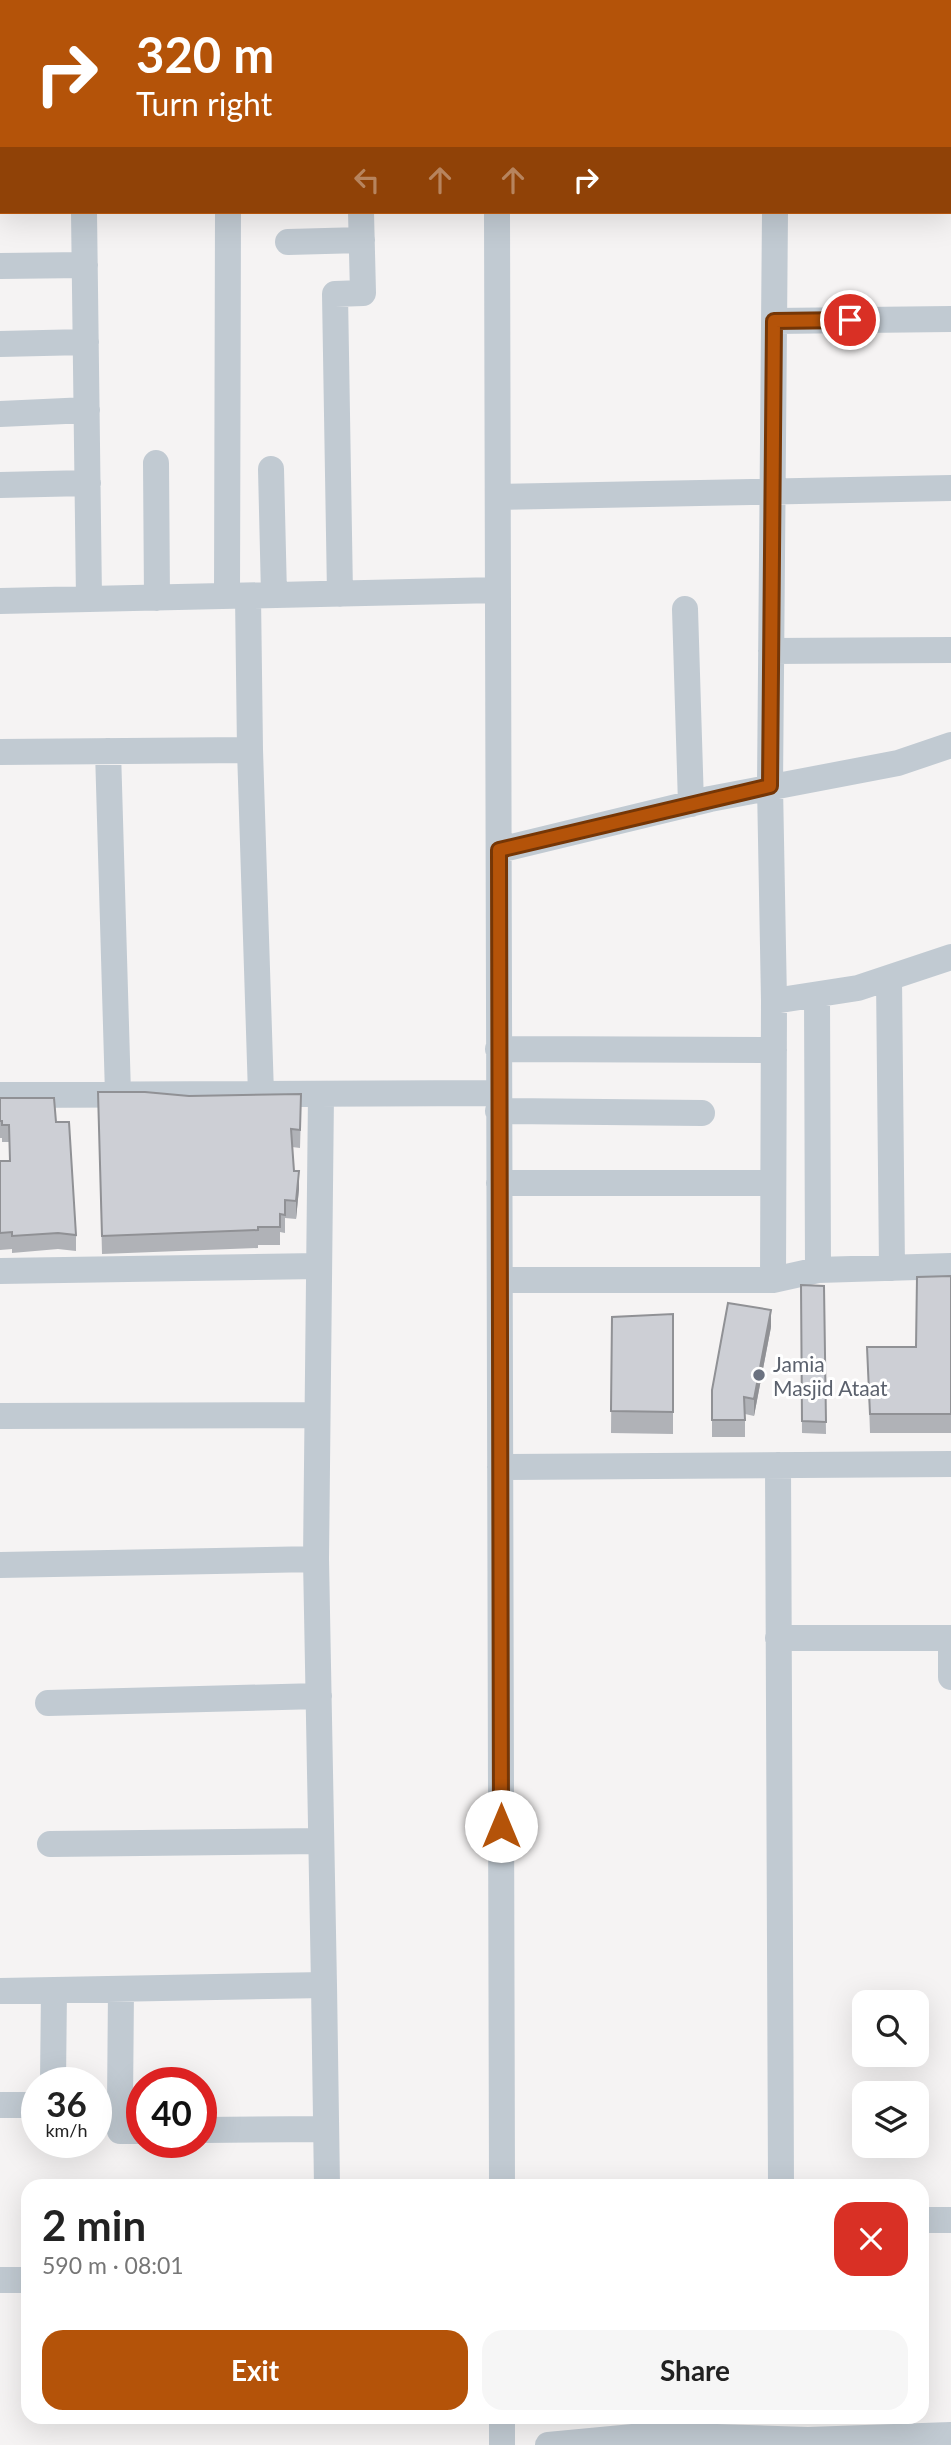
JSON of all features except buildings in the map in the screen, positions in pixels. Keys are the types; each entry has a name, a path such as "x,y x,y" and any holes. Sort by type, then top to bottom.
{"street":[{"path":"84,214 89,599"},
{"path":"228,214 250,596 250,751 261,1094"},
{"path":"340,594 335,293 363,293 362,214"},
{"path":"498,214 502,2179"},
{"path":"773,1280 774,1001 770,786 775,214"},
{"path":"288,242 362,240"},
{"path":"0,266 85,265"},
{"path":"774,321 951,319"},
{"path":"0,344 86,342"},
{"path":"0,414 87,410"},
{"path":"156,463 157,598"},
{"path":"250,596 271,469"},
{"path":"0,485 88,483"},
{"path":"498,497 951,488"},
{"path":"0,601 498,590"},
{"path":"685,609 691,804"},
{"path":"771,651 951,650"},
{"path":"499,850 770,786 898,764 951,746"},
{"path":"108,751 118,1094"},
{"path":"0,752 250,751"},
{"path":"774,1001 858,988 951,957"},
{"path":"889,978 892,1268"},
{"path":"817,995 818,1270"},
{"path":"498,1049 774,1050"},
{"path":"0,1094 321,1094 702,1113"},
{"path":"321,1094 316,1559 327,2179"},
{"path":"499,1183 773,1183"},
{"path":"0,1271 318,1266"},
{"path":"500,1280 773,1280 818,1270 951,1266"},
{"path":"0,1416 317,1415"},
{"path":"500,1467 951,1464"},
{"path":"778,1465 781,2179"},
{"path":"0,1565 316,1559"},
{"path":"779,1638 951,1637 951,1677"},
{"path":"48,1703 319,1696"},
{"path":"50,1844 321,1841"},
{"path":"0,1991 324,1985"},
{"path":"112,2069 121,1989"},
{"path":"53,2067 54,1990"},
{"path":"0,2105 21,2105"},
{"path":"112,2114 120,2131 126,2131"},
{"path":"217,2130 326,2129"},
{"path":"929,2220 951,2220"},
{"path":"0,2280 21,2280"},
{"path":"502,2424 502,2445"},
{"path":"548,2445 654,2435 808,2443 951,2435"}],"place":[{"name":"Jamia Masjid Ataat","path":"759,1375"}],"route":[{"path":"501,1826 499,850 770,786 774,321 850,320"}]}
